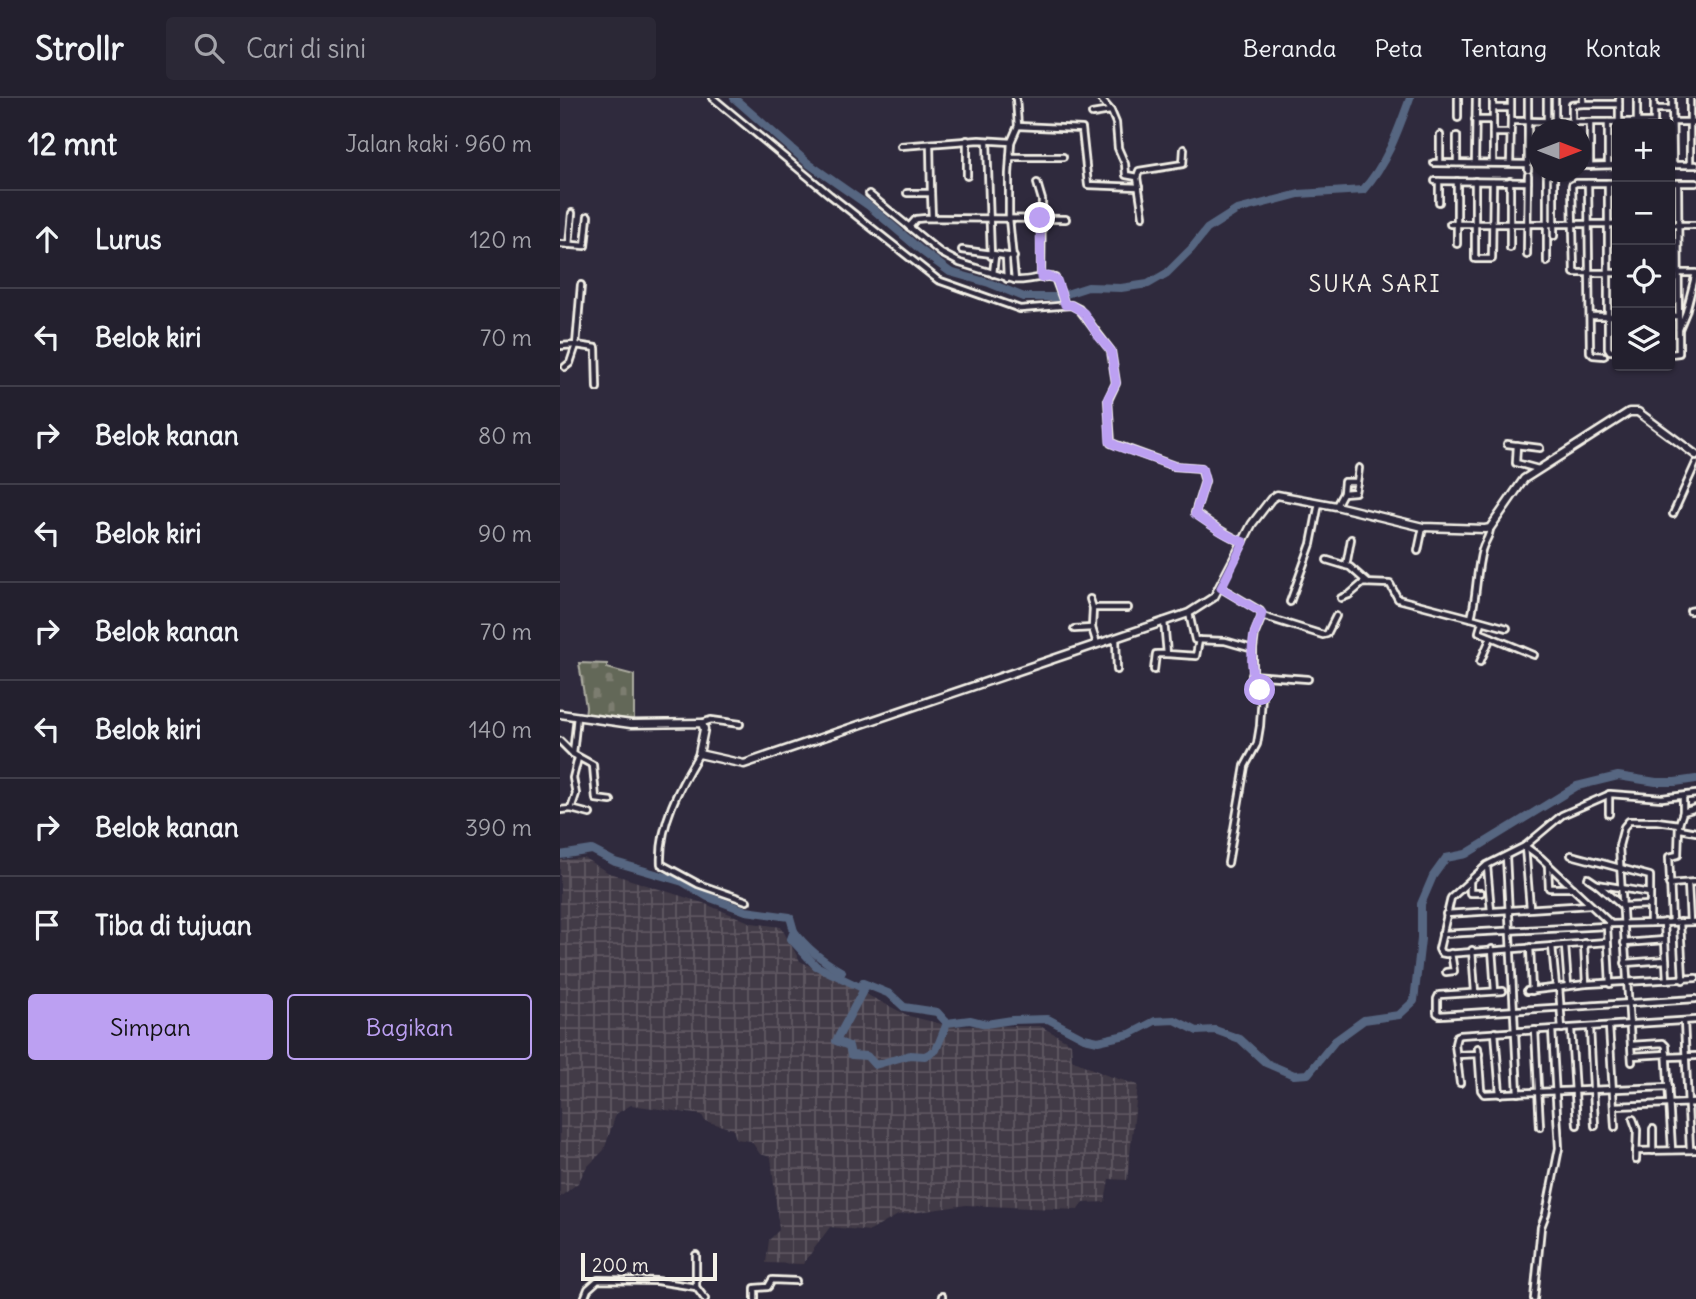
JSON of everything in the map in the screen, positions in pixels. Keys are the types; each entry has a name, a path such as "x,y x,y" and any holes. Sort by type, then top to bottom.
{"street":[{"path":"713,98 830,195 939,280 1020,309 1039,309 1064,303 1084,313 1111,351 1116,383 1108,400 1111,443 1174,466 1202,468 1205,481 1195,514 1222,530 1227,536 1244,542"},
{"path":"1015,281 1009,218 1011,142 1018,126 1016,98"},
{"path":"1100,98 1111,111 1117,127 1118,148 1126,166 1126,175 1137,177"},
{"path":"1458,98 1458,118"},
{"path":"1475,163 1476,98"},
{"path":"1493,98 1493,163"},
{"path":"1510,163 1511,98"},
{"path":"1528,98 1528,119"},
{"path":"1547,98 1547,119"},
{"path":"1555,98 1555,119"},
{"path":"1637,98 1637,119"},
{"path":"1654,98 1654,119"},
{"path":"1672,98 1672,119"},
{"path":"1675,165 1693,165 1690,98"},
{"path":"1572,119 1572,104 1583,101 1619,101 1619,119"},
{"path":"1493,108 1510,108"},
{"path":"1654,109 1672,109"},
{"path":"1092,114 1111,111"},
{"path":"1475,120 1493,120"},
{"path":"1511,121 1528,121"},
{"path":"1591,122 1612,122"},
{"path":"1608,122 1608,166"},
{"path":"1675,122 1693,122"},
{"path":"1018,126 1082,129 1088,185 1139,187"},
{"path":"1493,133 1510,133"},
{"path":"1440,135 1437,163 1510,163 1528,173"},
{"path":"1457,136 1457,163"},
{"path":"901,146 967,140 1011,142"},
{"path":"967,140 968,176"},
{"path":"987,141 992,218 992,274"},
{"path":"930,145 932,218"},
{"path":"1143,216 1137,177 1139,172 1183,164 1184,149"},
{"path":"1010,158 1063,157"},
{"path":"1591,166 1612,166"},
{"path":"1438,202 1437,181 1510,181 1528,173"},
{"path":"1527,255 1528,173"},
{"path":"1457,181 1457,244"},
{"path":"1475,181 1475,259 1492,259 1493,182"},
{"path":"1510,181 1510,248"},
{"path":"1547,182 1547,262"},
{"path":"1554,182 1554,236"},
{"path":"1037,183 1042,200 1041,278"},
{"path":"1609,273 1574,273 1573,183 1612,183"},
{"path":"1588,183 1590,352 1604,356"},
{"path":"1608,183 1608,348 1612,351"},
{"path":"1675,353 1679,353 1678,183 1696,183"},
{"path":"907,193 931,193"},
{"path":"869,194 941,253 960,263 1015,281 1055,278 1064,303"},
{"path":"569,245 572,213"},
{"path":"560,244 584,246 588,216"},
{"path":"909,227 916,219 932,218 1066,219"},
{"path":"1450,224 1612,225"},
{"path":"1678,225 1696,225"},
{"path":"962,250 1014,257"},
{"path":"1006,257 1007,279"},
{"path":"1675,274 1696,273 1686,312 1678,330"},
{"path":"565,367 570,363 576,345 581,285"},
{"path":"1590,316 1612,316"},
{"path":"560,346 592,346 598,349 597,388"},
{"path":"1471,618 1477,595 1482,552 1490,528 1524,479 1632,411 1636,411 1696,455"},
{"path":"1507,444 1540,448"},
{"path":"1517,445 1516,463 1538,469"},
{"path":"1673,514 1696,463"},
{"path":"1343,493 1355,492 1359,468"},
{"path":"1336,506 1343,493 1344,482 1357,482"},
{"path":"699,754 747,763 1189,613 1207,604 1221,588 1252,524 1273,497 1282,496 1336,506 1423,527 1462,530 1490,528"},
{"path":"1290,602 1314,534 1319,503"},
{"path":"1418,551 1423,527"},
{"path":"1346,566 1351,539"},
{"path":"1327,560 1356,570 1368,583"},
{"path":"1341,598 1360,585 1391,584 1398,599 1507,628"},
{"path":"1221,588 1260,611 1262,616 1255,634 1252,676 1262,695 1262,714 1256,744 1245,766 1228,863"},
{"path":"1090,600 1093,608 1092,628 1097,644"},
{"path":"1093,608 1128,608"},
{"path":"1189,613 1194,639 1225,640 1253,649"},
{"path":"1262,616 1325,635 1336,616"},
{"path":"1164,621 1167,654"},
{"path":"1482,622 1479,632 1534,655"},
{"path":"1074,629 1092,628"},
{"path":"1480,662 1491,637"},
{"path":"1116,638 1117,670"},
{"path":"1154,670 1156,654 1196,656 1199,640"},
{"path":"1252,676 1308,679"},
{"path":"560,714 631,724 702,723 711,720 740,724"},
{"path":"571,809 576,794 573,778 574,738 578,716"},
{"path":"702,723 704,727 699,754 686,775 660,846 661,864 698,884 747,901"},
{"path":"560,741 575,756 593,765 596,799 611,802"},
{"path":"1609,794 1609,814"},
{"path":"1608,942 1451,953 1440,951 1451,898 1487,865 1525,846 1562,815 1609,794 1662,797 1696,794"},
{"path":"1672,922 1669,857 1678,855 1683,796"},
{"path":"1683,812 1696,808"},
{"path":"560,810 571,809 590,814"},
{"path":"1696,832 1657,821 1626,823 1618,851 1622,870 1622,925 1632,1059 1696,1056"},
{"path":"1525,846 1573,888 1608,924 1610,984"},
{"path":"1525,846 1530,909"},
{"path":"1506,855 1518,1093"},
{"path":"1571,855 1650,876 1650,923"},
{"path":"1487,865 1491,911"},
{"path":"1548,865 1549,888 1573,888"},
{"path":"1588,878 1622,906 1650,905"},
{"path":"1470,881 1470,893 1481,893"},
{"path":"1669,884 1696,882"},
{"path":"1597,884 1650,893"},
{"path":"1443,934 1693,922 1688,884"},
{"path":"1689,902 1696,902"},
{"path":"1446,914 1591,905"},
{"path":"1664,922 1667,980"},
{"path":"1680,922 1683,980"},
{"path":"1624,943 1665,940"},
{"path":"1584,943 1586,984"},
{"path":"1552,946 1562,1029"},
{"path":"1565,946 1568,986"},
{"path":"1530,947 1530,991 1586,984 1696,978"},
{"path":"1492,949 1495,991"},
{"path":"1472,950 1475,992"},
{"path":"1446,972 1454,971 1451,953"},
{"path":"1625,964 1666,960"},
{"path":"1503,991 1438,995 1437,1013 1440,1015 1696,999"},
{"path":"1460,1083 1455,1044 1457,1036 1696,1020"},
{"path":"1636,1151 1693,1150 1684,1021"},
{"path":"1609,1026 1615,1127"},
{"path":"1590,1028 1595,1126"},
{"path":"1571,1029 1577,1125"},
{"path":"1535,1030 1540,1127"},
{"path":"1534,1299 1541,1227 1559,1148 1552,1030"},
{"path":"1495,1032 1500,1094"},
{"path":"1632,1045 1663,1043 1666,1046 1672,1150"},
{"path":"1457,1055 1479,1051 1482,1093 1669,1087"},
{"path":"1614,1106 1696,1103"},
{"path":"1633,1119 1636,1126 1636,1160"},
{"path":"1653,1129 1653,1151"},
{"path":"696,1255 696,1287 705,1299"},
{"path":"584,1299 588,1289 598,1280 657,1281 696,1287"},
{"path":"755,1299 755,1287 768,1287 772,1280 796,1281"}],"shaded area":[{"path":"584,858 609,873 703,903 752,923 781,927 800,961 909,1016 950,1026 1040,1026 1071,1043 1072,1060 1138,1085 1127,1180 1109,1179 1105,1202 1082,1203 1078,1210 966,1205 898,1215 870,1231 830,1227 803,1264 766,1263 769,1240 779,1230 771,1157 760,1154 751,1141 736,1139 733,1129 705,1121 702,1115 631,1105 616,1114 604,1150 586,1168 578,1183 560,1197 560,860"}],"green space":[{"path":"579,663 607,664 607,668 634,675 634,719 585,716"}],"waterway":[{"path":"734,98 809,164 869,206 950,272 1024,297 1057,297 1088,287 1121,288 1148,284 1167,273 1207,229 1237,210 1299,194 1363,190 1385,158 1410,98"},
{"path":"560,855 592,850 615,862 683,882 708,897 746,911 790,917 794,931 791,939 816,966 864,989 836,1041 849,1046 851,1055 867,1056 875,1065 910,1055 925,1056 936,1050 947,1023 970,1020 986,1024 1048,1019 1084,1038 1098,1041 1130,1034 1155,1021 1175,1020 1197,1031 1215,1030 1240,1039 1266,1063 1294,1075 1308,1074 1335,1041 1364,1020 1399,1015 1414,1001 1421,939 1421,904 1433,876 1446,858 1466,854 1577,786 1618,776 1656,782 1696,779"},
{"path":"794,931 816,954 842,972"},
{"path":"863,983 890,994 904,1007 937,1012 947,1023"}],"district":[{"name":"SUKA SARI","path":"1375,284"}],"route":[{"path":"1040,218 1041,278 1048,276 1057,280 1065,305 1071,305 1084,313 1111,351 1116,383 1108,398 1110,442 1170,465 1202,468 1205,481 1195,514 1223,530 1223,534 1244,542 1221,588 1262,613 1255,634 1252,676 1260,690"}]}
